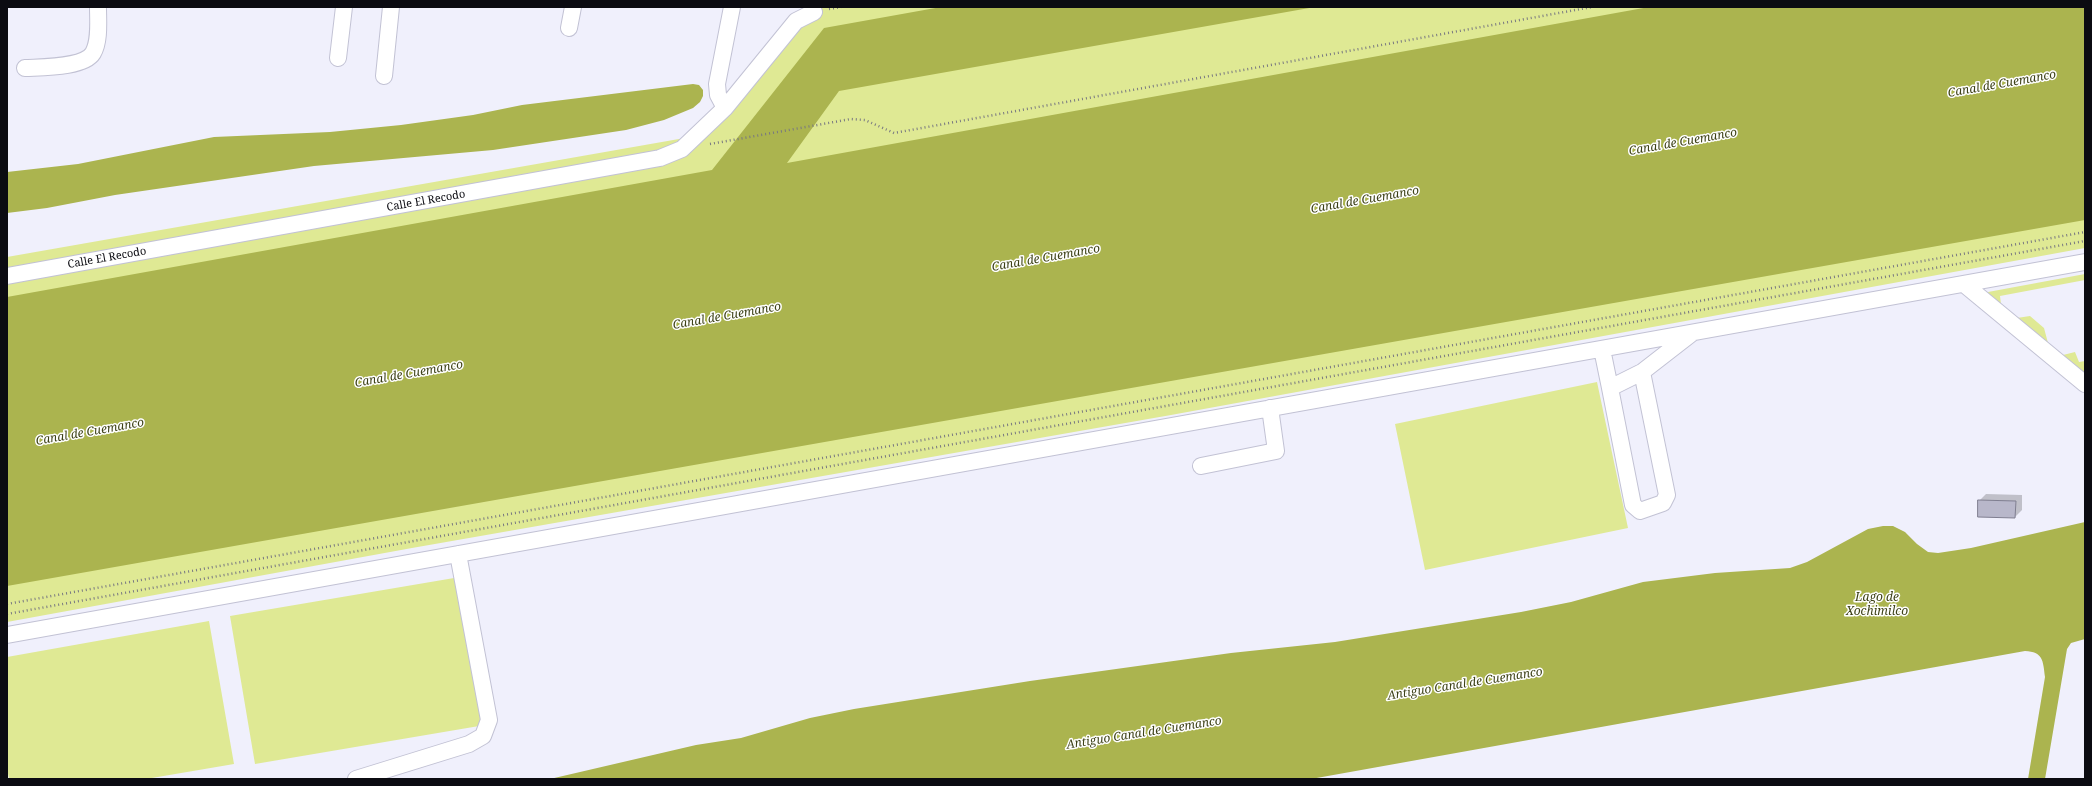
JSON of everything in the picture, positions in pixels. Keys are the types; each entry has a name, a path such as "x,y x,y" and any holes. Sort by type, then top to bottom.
{"street":[{"path":"25,68 81,63 93,54 97,38 98,7"},
{"path":"338,58 344,7"},
{"path":"384,76 390,7"},
{"path":"569,28 573,7"},
{"path":"725,108 718,95 717,84 732,7"},
{"name":"Calle El Recodo","path":"7,276 652,160 682,149 725,108 796,20 814,12"},
{"path":"7,635 2085,262"},
{"path":"1964,284 2085,384"},
{"path":"1610,388 1642,372 1692,332"},
{"path":"1602,349 1633,505 1640,511 1663,503 1667,495 1642,372"},
{"path":"1201,466 1276,451 1270,408"},
{"path":"356,779 469,744 483,736 490,720 458,554"}],"path":[{"path":"682,149 851,119 865,120 894,133 1592,7"},
{"path":"7,604 2085,232"},
{"path":"7,614 2085,241"}],"shaded area":[{"path":"804,7 2085,7 2085,248 1171,415 412,548 7,622 7,257 696,136"},
{"path":"2085,274 2085,280 2000,296 2001,304 1987,296 1988,292"},
{"path":"2030,316 2044,328 2048,343 2017,318"},
{"path":"2075,352 2079,362 2085,361 2085,377 2062,359 2063,355"},
{"path":"1597,382 1628,528 1425,570 1395,424"},
{"path":"460,577 485,725 255,764 230,616"},
{"path":"209,621 234,764 146,779 9,779 7,768 7,657"}],"water":[{"name":"Canal de Cuemanco","path":"941,7 1315,7 839,91 787,163 1649,7 2085,7 2085,220 7,586 7,297 712,170 824,28"},
{"path":"693,84 699,85 703,90 703,96 700,102 693,108 664,120 626,130 493,150 314,166 115,195 47,208 7,213 7,172 78,164 214,137 330,132 401,125 473,115 522,105"},
{"name":"Lago de Xochimilco","path":"2085,522 2085,639 2071,643 2067,649 2045,779 2028,779 2045,677 2043,662 2039,655 2025,651 1311,779 550,779 696,745 741,738 810,718 854,709 1030,681 1231,653 1335,642 1521,612 1571,602 1643,582 1715,573 1790,568 1807,562 1868,529 1883,526 1893,526 1905,532 1928,552 1938,553 1971,548"}],"building":[{"path":"1978,500 2016,501 2015,518 1978,517"}],"water label":[{"name":"Antiguo Canal de Cuemanco","path":"1465,684"},
{"name":"Antiguo Canal de Cuemanco","path":"1144,733"}]}
